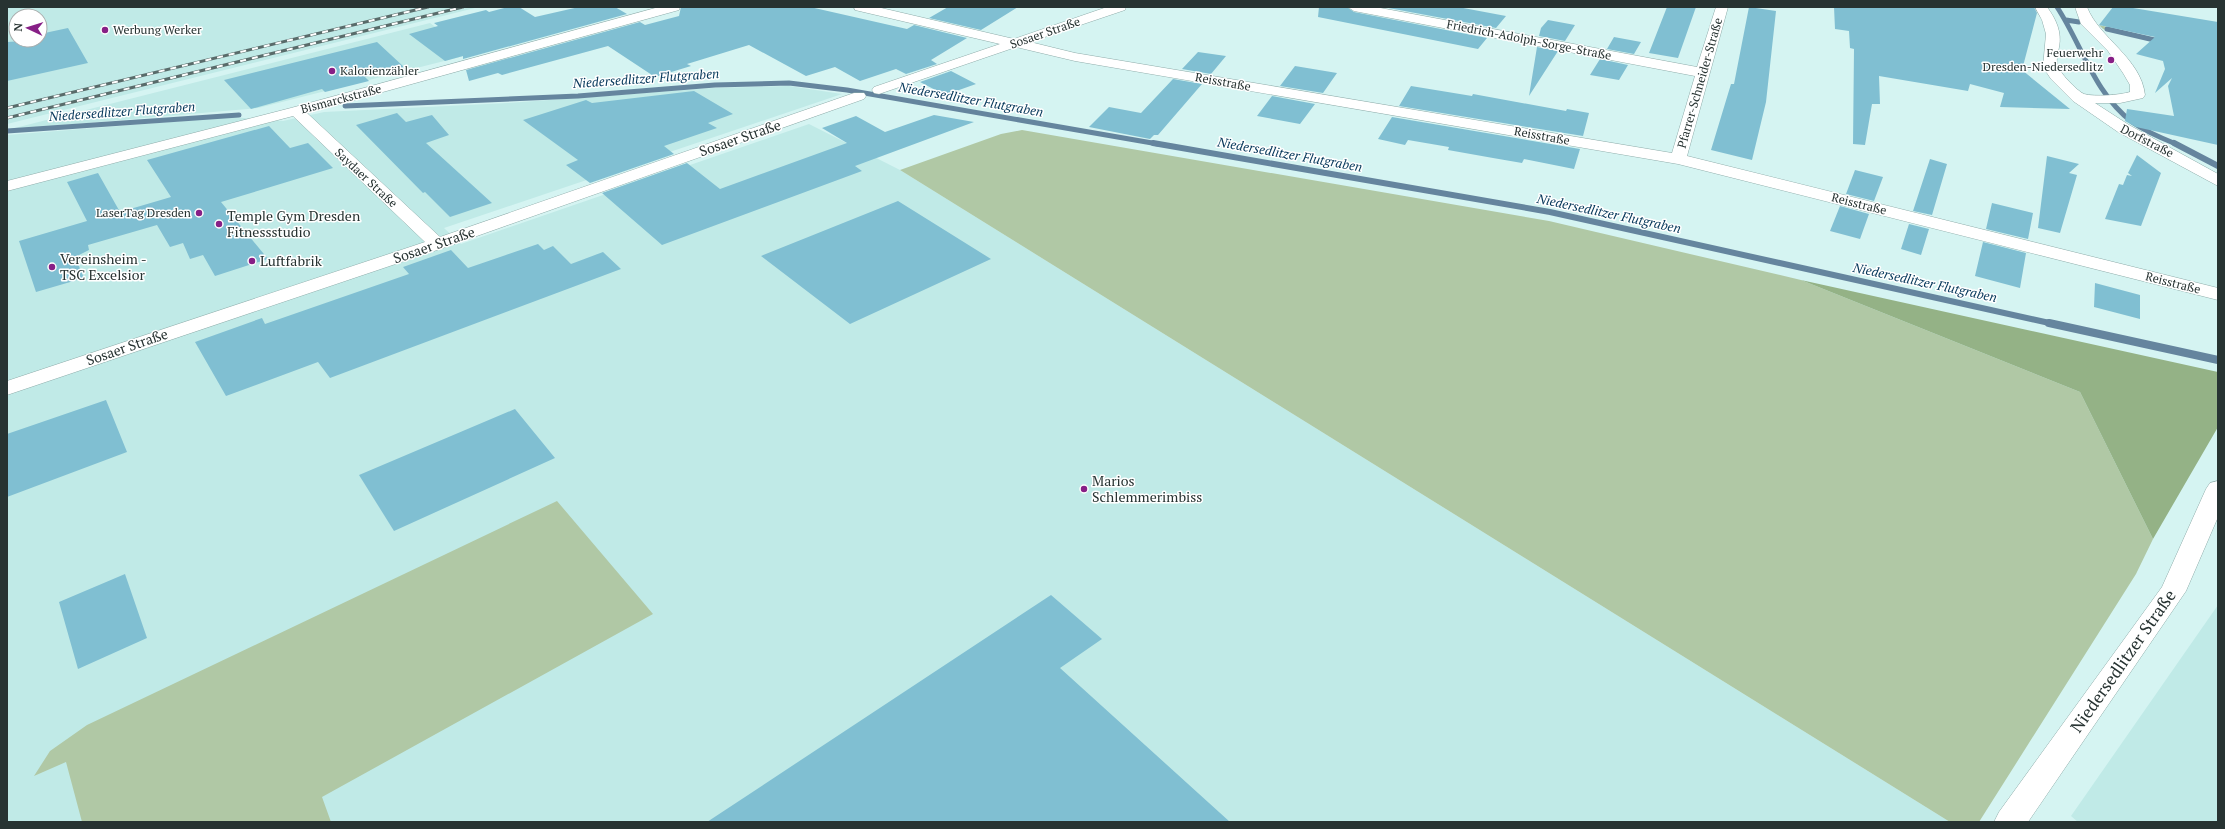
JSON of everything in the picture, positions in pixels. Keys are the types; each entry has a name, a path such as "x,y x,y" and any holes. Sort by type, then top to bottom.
{"street":[{"name":"Bismarckstraße","path":"7,186 296,111 674,7"},
{"name":"Reisstraße","path":"860,7 1082,58 1678,159 2218,294"},
{"name":"Sosaer Straße","path":"879,90 1120,7"},
{"name":"Friedrich-Adolph-Sorge-Straße","path":"1354,7 1704,73"},
{"name":"Pfarrer-Schneider-Straße","path":"1678,159 1722,7"},
{"name":"Dorfstraße","path":"2041,7 2050,21 2052,29 2053,44 2049,63 2052,71 2078,98 2113,124 2180,158 2218,181"},
{"path":"2078,98 2120,99 2138,95 2137,85 2113,48 2086,21 2081,7"},
{"name":"Sosaer Straße","path":"7,388 437,244 859,96"},
{"name":"Saydaer Straße","path":"296,111 437,244"},
{"name":"Niedersedlitzer Straße","path":"2010,822 2173,591 2218,489"}],"shaded area":[{"path":"7,7 479,7 7,124"},
{"path":"430,23 472,54 258,108 7,130"},
{"path":"789,86 842,94 444,228 461,244 809,124 900,170 1950,822 7,822 7,135 232,117 283,121 324,112 508,103 713,88"},
{"path":"2218,605 2218,822 2078,822 2071,816"}],"green space":[{"path":"2099,25 2218,53 2218,57 2103,29"},
{"path":"1022,130 1549,221 1801,280 2080,392 2153,539 2136,574 1979,822 1950,822 900,170 1001,134"},
{"path":"1801,280 2218,372 2218,427 2153,539 2080,392"},
{"path":"557,501 653,614 322,797 331,822 82,822 66,762 34,776 50,751 87,725"}],"building":[{"path":"508,7 519,7 535,17 579,7 615,7 627,14 463,59 463,56 445,61 409,34 438,26 434,23 486,10 489,12"},
{"path":"681,7 810,7 907,29 914,25 967,38 931,60 937,64 906,74 896,69 860,81 835,67 806,76 749,45 687,64 691,66 655,77 608,46 502,75 498,73 469,81 466,70 640,22 645,25 679,16"},
{"path":"948,7 1018,7 981,30 929,18"},
{"path":"1319,7 1347,7 1354,12 1487,38 1478,49 1318,17"},
{"path":"1383,7 1458,7 1506,16 1496,28"},
{"path":"1667,7 1696,7 1678,58 1649,53"},
{"path":"1749,7 1776,11 1766,102 1752,160 1711,150 1731,84 1734,84"},
{"path":"1834,7 2034,7 2037,13 2022,70 2070,109 2000,107 2004,93 1970,84 1968,91 1879,76 1880,104 1872,104 1865,145 1853,144 1854,49 1850,48 1849,31 1835,29"},
{"path":"2113,7 2127,7 2218,22 2218,145 2136,127 2125,121 2127,109 2174,116 2168,86 2172,78 2155,93 2165,69 2163,61 2136,54 2155,37 2099,25"},
{"path":"1548,20 1575,25 1565,41 1539,36 1541,28"},
{"path":"68,28 88,63 7,81 7,42 8,48 48,48 48,32"},
{"path":"1614,37 1641,42 1634,54 1607,49"},
{"path":"377,42 404,67 365,77 369,81 325,92 322,89 251,109 224,80"},
{"path":"1537,47 1558,51 1529,96"},
{"path":"1198,52 1226,56 1211,74 1182,69"},
{"path":"1600,59 1628,65 1619,80 1590,75"},
{"path":"1295,66 1337,73 1323,93 1280,86"},
{"path":"951,71 976,84 945,95 920,82"},
{"path":"1173,79 1202,84 1158,135 1154,135 1150,139 1089,127 1109,107 1141,113"},
{"path":"1411,86 1472,96 1473,94 1566,111 1567,109 1589,113 1583,136 1399,106"},
{"path":"694,91 733,114 708,123 717,128 664,146 674,154 590,183 566,165 578,160 523,120 586,100 592,103"},
{"path":"1272,96 1315,104 1300,124 1257,116"},
{"path":"397,113 406,122 432,115 449,135 426,143 492,203 450,217 425,192 423,193 356,125"},
{"path":"934,115 974,122 855,166 862,171 662,245 602,193 687,163 720,189 847,143 822,128 856,116 885,132"},
{"path":"1392,117 1580,149 1574,169 1524,159 1522,163 1493,158 1448,150 1449,147 1408,140 1405,145 1378,139"},
{"path":"269,126 290,148 308,143 333,168 221,202 268,259 215,276 203,255 190,259 183,243 170,247 157,225 88,245 89,250 75,257 84,278 36,292 19,241 87,221 67,182 98,173 120,212 171,197 147,160"},
{"path":"2137,155 2161,173 2141,226 2105,219 2119,184 2123,185 2127,175 2132,176 2128,173"},
{"path":"2047,156 2079,164 2069,173 2077,175 2060,233 2038,228"},
{"path":"1930,159 1947,164 1932,215 1913,211"},
{"path":"1855,170 1883,177 1874,201 1846,194"},
{"path":"898,201 991,259 850,324 761,256"},
{"path":"1992,203 2033,213 2028,239 1986,229"},
{"path":"1840,206 1869,214 1860,239 1830,231"},
{"path":"1909,224 1929,229 1921,255 1901,249"},
{"path":"1983,242 2026,253 2020,288 1975,276"},
{"path":"538,244 544,250 553,246 571,264 603,252 621,269 330,378 318,362 226,396 195,342 262,318 265,324 409,274 403,267 451,250 468,268"},
{"path":"2095,283 2140,295 2140,319 2094,307"},
{"path":"106,400 127,452 7,497 7,434"},
{"path":"515,409 555,458 394,531 359,475"},
{"path":"125,574 147,638 78,669 59,602"},
{"path":"1051,595 1102,639 1060,668 1230,822 707,822"}],"waterway":[{"path":"2057,7 2098,83 2119,110 2132,122 2142,128 2176,144"},
{"path":"2066,20 2079,22"},
{"path":"2107,29 2163,42"},
{"name":"Niedersedlitzer Flutgraben","path":"345,106 578,96 715,85 789,83 847,90 1158,144"},
{"name":"Niedersedlitzer Flutgraben","path":"7,131 239,115"},
{"name":"Niedersedlitzer Flutgraben","path":"1153,143 1550,212 2054,324"},
{"path":"2176,144 2218,166"},
{"name":"Niedersedlitzer Flutgraben","path":"2049,323 2218,360"}],"railway":[{"path":"7,108 428,7"},
{"path":"7,118 463,7"}],"place":[{"name":"Werbung Werker","path":"105,30"},
{"name":"Feuerwehr Dresden-Niedersedlitz","path":"2111,60"},
{"name":"Kalorienzähler","path":"332,71"},
{"name":"LaserTag Dresden","path":"199,213"},
{"name":"Temple Gym Dresden Fitnessstudio","path":"219,224"},
{"name":"Luftfabrik","path":"252,261"},
{"name":"Vereinsheim - TSC Excelsior","path":"52,267"},
{"name":"Marios Schlemmerimbiss","path":"1084,489"}]}
